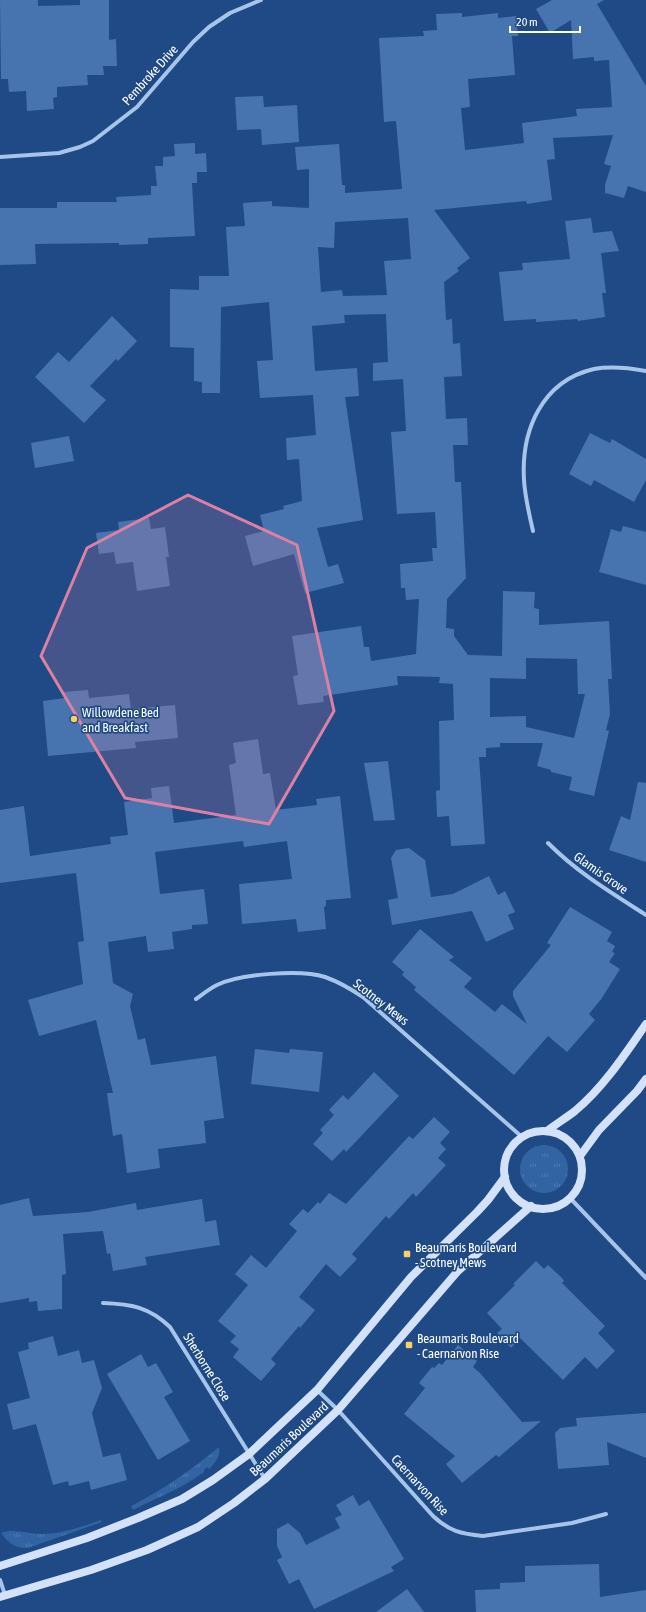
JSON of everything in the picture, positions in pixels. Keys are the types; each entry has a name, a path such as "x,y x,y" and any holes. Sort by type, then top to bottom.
{"street":[{"name":"Pembroke Drive","path":"0,157 59,153 80,147 93,141 137,107 193,42 209,27 230,13 261,0"},
{"path":"533,531 526,495 524,466 529,430 531,423 539,409 554,390 568,379 581,373 608,368 646,371"},
{"name":"Glamis Grove","path":"548,843 580,873 646,915"},
{"name":"Scotney Mews","path":"196,998 216,985 228,981 268,974 306,973 333,980 363,997 522,1137"},
{"path":"547,1131 576,1110 594,1092 623,1057 646,1024"},
{"path":"580,1156 600,1130 637,1092 646,1080"},
{"path":"547,1131 564,1136 571,1142 580,1156 582,1167 581,1179 577,1189 570,1198 552,1208 541,1208 531,1206 520,1200 511,1191 505,1177 506,1160 509,1151 522,1137 530,1133 547,1131"},
{"name":"Beaumaris Boulevard","path":"0,1566 87,1538 182,1499 213,1480 249,1454 317,1390 411,1277 477,1212 505,1177"},
{"path":"570,1198 646,1278"},
{"name":"Beaumaris Boulevard","path":"2,1596 91,1570 147,1550 198,1527 234,1503 265,1479 338,1410 458,1271 531,1206"},
{"name":"Sherborne Close","path":"103,1303 132,1305 153,1313 170,1327 265,1479"},
{"name":"Caernarvon Rise","path":"317,1390 338,1410 433,1516 443,1525 452,1530 483,1536 572,1523 606,1514"},
{"path":"0,1580 2,1596"}],"highlighted area":[{"path":"188,495 297,545 334,711 269,824 125,798 41,656 87,548"}],"green space":[{"path":"539,1145 549,1145 558,1149 564,1155 567,1160 567,1178 558,1189 549,1193 539,1193 530,1189 524,1183 520,1174 520,1164 524,1155 530,1149"},
{"path":"219,1447 218,1456 209,1469 207,1467 204,1472 196,1478 133,1510 131,1506 176,1479"},
{"path":"101,1520 102,1522 28,1548 13,1545 6,1540 1,1533 11,1531 36,1534 56,1533 79,1528"}],"building":[{"path":"0,0 38,0 38,6 80,5 80,0 109,0 109,40 116,39 117,66 103,66 104,75 87,75 88,85 57,87 57,97 53,98 54,109 27,111 26,91 9,92 8,79 1,79"},
{"path":"552,0 604,0 597,4 646,86 646,192 628,186 624,198 605,193 605,185 611,166 604,164 613,135 553,138 555,159 547,160 552,200 527,204 526,201 434,210 470,258 457,268 459,271 444,282 446,320 452,319 453,344 460,343 462,376 444,377 446,419 467,418 468,445 453,445 455,482 461,482 466,578 447,599 446,628 454,629 454,636 468,655 502,656 503,591 535,592 534,608 539,609 539,625 609,621 612,679 608,679 610,714 606,730 609,731 594,796 569,790 572,777 551,772 551,770 537,766 543,743 500,743 500,747 486,748 486,757 479,757 485,844 451,846 449,816 437,817 436,791 440,790 439,721 454,720 453,684 439,683 440,677 397,676 398,685 323,696 324,702 298,705 293,676 298,675 292,636 361,626 364,647 369,647 371,661 416,654 419,599 406,600 405,588 401,588 400,564 433,561 432,548 437,548 435,512 397,514 391,432 406,431 403,379 373,381 373,363 388,362 386,314 344,315 345,323 312,326 315,371 357,368 359,396 345,397 363,520 317,528 328,567 338,564 344,583 305,593 294,554 253,566 245,536 264,531 260,515 284,509 283,506 302,501 299,459 287,460 286,438 316,435 313,395 260,398 257,361 273,360 269,302 221,307 220,393 202,393 202,382 194,381 194,348 170,347 170,289 199,290 199,276 229,276 226,227 245,226 243,203 272,201 272,206 309,208 309,169 297,170 295,147 339,144 342,185 345,185 345,193 402,189 396,121 384,122 379,38 424,36 423,31 437,30 436,14 462,13 462,17 498,13 498,18 516,16 518,36 512,36 515,75 468,79 470,107 461,108 465,150 524,143 522,123 577,116 576,109 612,107 609,60 594,61 594,57 573,59 571,20 550,33 536,9","holes":["408,218 411,259 384,261 387,295 343,296 342,290 321,292 318,247 334,248 335,222","526,658 577,659 578,694 585,694 574,738 526,727 526,716 490,717 490,678 526,679"]},
{"path":"263,96 264,107 297,105 299,142 262,145 261,129 237,130 235,97"},
{"path":"195,143 195,154 206,153 207,172 197,172 197,183 192,183 195,236 148,238 148,244 35,244 36,264 0,265 0,208 57,208 57,202 117,202 116,197 151,195 151,186 157,186 155,166 163,166 163,157 175,156 174,144"},
{"path":"591,218 593,233 612,231 619,251 601,253 606,293 602,293 605,317 578,321 577,319 536,322 536,319 504,321 499,272 523,270 522,263 570,259 565,221"},
{"path":"112,316 137,341 118,361 116,359 90,386 106,400 84,423 35,377 58,352 69,362"},
{"path":"590,433 610,443 612,439 646,459 646,480 634,502 594,480 591,486 569,474"},
{"path":"69,436 74,461 35,468 31,443"},
{"path":"149,518 151,529 165,527 169,557 166,557 170,586 137,591 133,562 116,564 114,552 99,554 96,533 119,530 118,522"},
{"path":"623,526 646,532 646,585 599,572 611,529 621,532"},
{"path":"88,690 89,698 129,694 131,709 175,705 178,738 135,742 136,748 48,756 43,701 65,698 64,692"},
{"path":"258,739 263,774 270,773 276,810 317,805 316,799 340,796 351,898 326,900 326,906 324,907 326,929 298,932 296,919 242,924 239,884 292,879 287,841 244,847 243,841 155,852 160,894 204,889 208,924 192,925 192,929 172,932 174,949 148,952 146,936 108,942 113,983 133,994 130,1006 138,1040 145,1038 151,1065 216,1056 224,1118 204,1121 206,1143 158,1149 160,1168 127,1173 122,1134 113,1136 107,1093 113,1093 96,1020 39,1036 28,1000 83,984 78,942 84,941 76,873 0,883 0,810 24,806 30,856 111,844 110,837 128,835 124,802 152,798 151,788 169,786 174,823 236,815 229,765 236,763 233,743"},
{"path":"388,761 395,820 374,821 364,763"},
{"path":"638,782 646,783 646,862 609,850 621,816 630,820"},
{"path":"409,848 425,860 431,897 453,894 489,876 498,895 505,891 515,912 508,915 514,929 486,942 472,911 392,925 388,900 398,898 391,858 396,850"},
{"path":"570,907 612,932 607,941 615,946 612,952 615,953 609,962 620,969 602,998 589,1014 595,1020 567,1052 548,1036 514,1075 414,990 416,987 402,975 404,972 392,962 420,929 454,957 449,960 472,978 464,987 495,1012 502,1004 527,1024 513,996 513,991 551,945 547,943"},
{"path":"255,1049 289,1053 290,1049 323,1052 319,1092 251,1084"},
{"path":"374,1072 399,1096 346,1152 344,1149 332,1161 313,1144 323,1133 320,1130 334,1115 329,1110 343,1095 348,1100"},
{"path":"434,1117 450,1132 440,1143 446,1149 438,1158 446,1165 416,1197 413,1193 389,1219 386,1216 352,1254 357,1259 340,1277 326,1264 299,1297 315,1310 300,1328 299,1326 271,1359 276,1364 261,1381 233,1357 239,1349 230,1342 236,1336 218,1321 248,1285 235,1274 251,1255 266,1268 297,1231 289,1224 303,1209 308,1213 318,1202 320,1204 329,1193 346,1204 409,1136 413,1139"},
{"path":"29,1198 33,1216 88,1212 136,1203 137,1210 202,1199 205,1222 216,1220 220,1245 145,1257 147,1265 113,1271 110,1253 107,1254 103,1231 63,1234 66,1274 62,1275 62,1309 38,1311 37,1301 29,1302 29,1298 0,1303 0,1205"},
{"path":"536,1261 544,1269 548,1265 562,1278 564,1281 562,1283 605,1326 598,1333 615,1351 597,1369 585,1357 563,1380 520,1338 511,1348 497,1333 502,1329 487,1313"},
{"path":"53,1336 58,1356 79,1350 82,1363 94,1360 102,1388 92,1413 103,1457 120,1453 127,1480 91,1490 89,1481 69,1486 68,1481 53,1485 36,1424 13,1430 7,1404 30,1398 18,1352 29,1349 28,1343"},
{"path":"458,1345 477,1361 473,1367 480,1373 522,1422 541,1421 499,1457 496,1455 462,1483 446,1464 455,1456 404,1414 425,1388 419,1383 432,1367 434,1368 439,1363 442,1365"},
{"path":"141,1354 148,1367 156,1363 173,1392 164,1397 190,1441 158,1460 107,1374"},
{"path":"646,1413 646,1458 607,1442 609,1465 558,1469 555,1433 560,1428 577,1426 576,1418"},
{"path":"353,1495 359,1506 369,1500 404,1559 391,1567 394,1571 314,1609 299,1579 289,1584 277,1560 282,1557 277,1546 277,1529 288,1523 300,1533 306,1545 340,1528 335,1518 342,1515 336,1505"},
{"path":"599,1564 600,1597 646,1590 646,1612 476,1612 475,1590 500,1589 500,1583 525,1582 525,1566"},
{"path":"407,1589 424,1612 376,1612"}],"place":[{"name":"Willowdene Bed and Breakfast","path":"74,719"},
{"name":"Beaumaris Boulevard - Scotney Mews","path":"407,1254"},
{"name":"Beaumaris Boulevard - Caernarvon Rise","path":"409,1345"}]}
